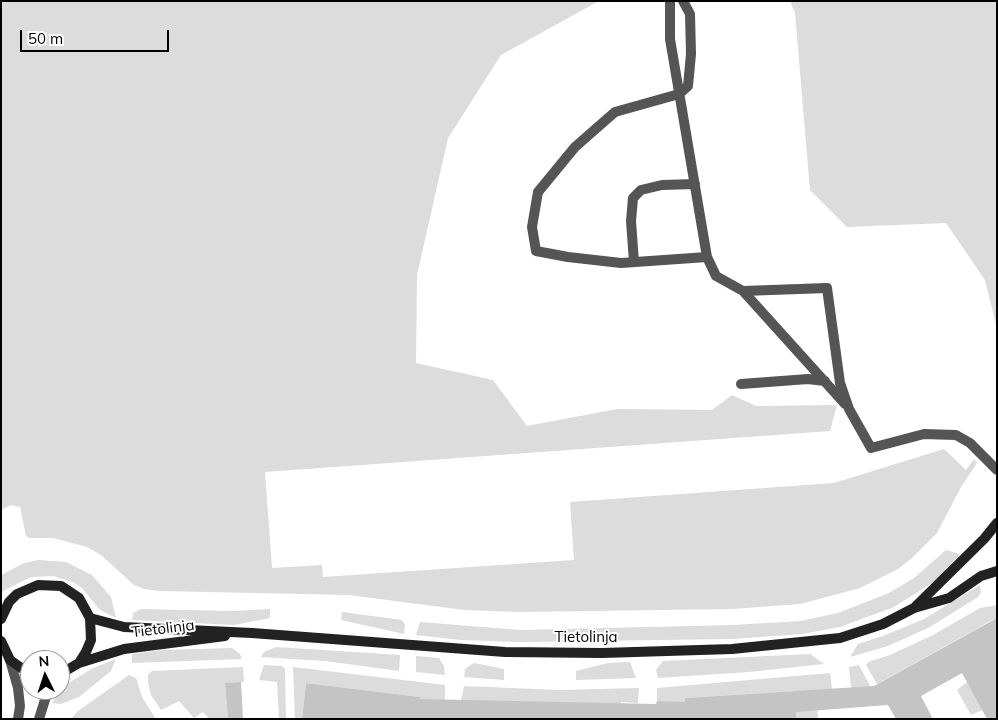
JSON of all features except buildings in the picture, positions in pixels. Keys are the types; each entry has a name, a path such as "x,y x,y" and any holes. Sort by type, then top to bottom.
{"street":[{"path":"670,1 670,39 707,257 716,276 743,291 849,409"},
{"path":"683,1 690,14 691,54 688,86 680,94 615,112 575,147 538,192 532,227 536,251 568,257 621,263 707,257"},
{"path":"634,262 631,221 633,198 641,190 662,185 695,184"},
{"path":"743,291 827,288 840,383 849,409 871,448 924,434 956,435 970,442 997,470"},
{"path":"741,384 808,379 824,381"},
{"name":"Tietolinja","path":"914,608 984,539 997,523"},
{"name":"Tietolinja","path":"90,618 124,627 252,633 505,652 602,653 732,650 840,638 884,624 914,608 949,598 981,576 997,571"},
{"path":"1,619 5,603 27,588 50,584 66,589 80,598 90,618 91,640 79,663"},
{"name":"Tietolinja","path":"70,668 79,663 124,649 252,633"},
{"path":"2,646 10,660 18,688 20,706 18,719"},
{"path":"10,660 20,669"},
{"path":"38,719 45,700"}],"shaded area":[{"path":"1,1 599,1 501,55 448,138 417,275 416,363 493,380 527,426 617,409 712,410 732,395 756,406 837,405 830,431 265,472 272,568 322,565 323,577 574,560 570,502 834,483 944,449 966,470 974,459 977,463 961,487 937,533 898,569 860,588 800,604 732,609 520,612 464,610 349,595 160,591 144,589 134,585 101,555 87,547 53,538 29,538 26,536 20,507 11,505 1,510"},
{"path":"790,1 997,1 997,329 985,280 946,223 847,227 810,190 795,13"},
{"path":"946,550 960,554 935,581 894,607 840,627 802,634 732,639 519,642 461,640 416,635 420,622 520,630 733,625 800,621 838,613 889,593 914,578"},
{"path":"38,560 66,562 92,575 111,597 116,618 100,610 82,588 73,582 53,576 31,577 1,592 1,575 24,563"},
{"path":"980,585 981,592 978,597 930,627 888,646 850,657 858,644 924,619"},
{"path":"997,605 997,624 994,619 877,684 866,665 868,662 890,655 933,635 980,608"},
{"path":"141,609 233,611 270,609 270,618 234,625 132,620 133,613"},
{"path":"342,612 402,620 405,625 404,634 341,620"},
{"path":"276,647 400,655 399,671 325,661 261,657 264,652"},
{"path":"232,648 240,654 242,659 132,663 132,654 163,650"},
{"path":"810,654 824,664 749,672 658,678 656,670 663,661"},
{"path":"416,656 439,658 444,666 445,675 416,672"},
{"path":"116,659 111,671 79,697 61,704 52,703 54,700 70,700 70,682 93,668"},
{"path":"630,662 636,678 576,680 576,671 608,663"},
{"path":"474,663 504,669 504,680 464,677 465,669"},
{"path":"264,665 282,666 285,669 286,719 279,719 277,682 259,680"},
{"path":"859,665 877,699 851,687 849,667"},
{"path":"243,667 244,682 225,683 228,719 209,719 203,712 194,718 179,701 161,710 151,695 148,683 148,675 152,671"},
{"path":"293,667 445,685 445,699 418,719 420,697 306,683 302,719 295,719"},
{"path":"830,673 832,689 817,690 818,719 796,719 794,691 685,698 686,719 672,702 657,701 657,688"},
{"path":"129,675 136,678 142,697 156,719 71,719 78,711"},
{"path":"967,682 983,710 971,715 957,690"},
{"path":"464,686 559,690 639,688 638,703 621,702 620,719 461,701"}]}
